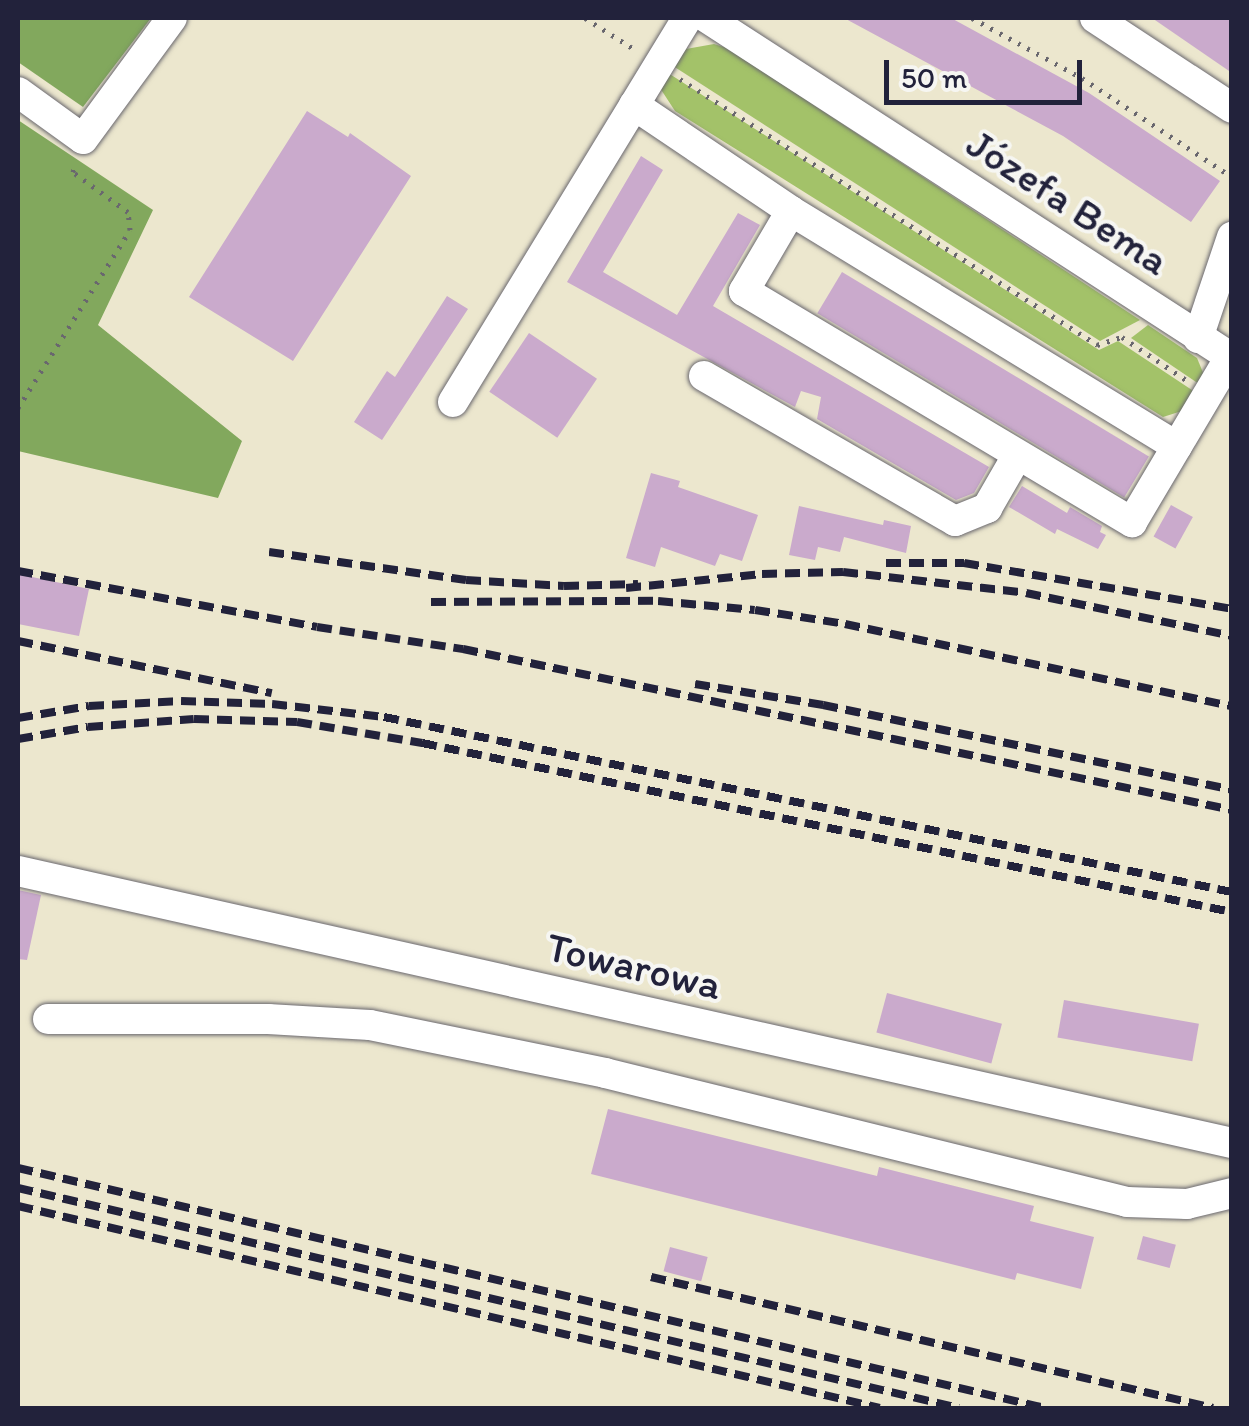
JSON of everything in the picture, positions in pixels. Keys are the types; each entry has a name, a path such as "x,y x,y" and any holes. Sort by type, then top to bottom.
{"street":[{"path":"18,92 83,139 172,18"},
{"path":"453,402 687,18"},
{"name":"Józefa Bema","path":"708,18 1231,358"},
{"path":"1095,18 1232,108"},
{"path":"634,105 790,210 1177,447"},
{"path":"790,210 744,290 1132,522 1231,358"},
{"path":"1198,338 1232,238"},
{"path":"704,376 956,521 987,508 1018,456"},
{"name":"Towarowa","path":"18,871 1232,1143"},
{"path":"48,1020 268,1019 370,1025 605,1073 1126,1202 1187,1204 1232,1193"}],"path":[{"path":"585,18 1098,345 1122,337 1208,394"},
{"path":"972,18 1082,78 1232,176"},
{"path":"18,408 130,230 128,212 73,172 83,139"}],"green space":[{"path":"18,18 151,18 83,107 18,62"},
{"path":"714,44 727,48 1140,320 1100,341 670,64 686,49"},
{"path":"665,71 1099,350 1118,341 1198,394 1185,410 1163,417 675,111 660,88"},
{"path":"18,120 153,210 98,325 242,441 218,498 18,451"},
{"path":"1148,325 1197,358 1204,375 1202,386 1131,338"}],"building":[{"path":"844,18 951,18 1089,93 1220,181 1191,222 1063,136"},
{"path":"1152,18 1232,18 1232,73"},
{"path":"307,111 348,137 350,133 411,176 293,361 189,297"},
{"path":"641,156 663,170 603,272 677,315 738,213 760,225 713,306 989,467 974,493 956,500 817,419 821,397 801,391 795,407 567,282"},
{"path":"842,272 1149,456 1124,498 817,313"},
{"path":"447,296 468,309 382,440 354,422 387,371 395,377"},
{"path":"529,333 597,379 557,438 489,392"},
{"path":"651,473 680,481 678,487 758,515 742,561 720,554 715,566 661,547 655,567 626,558"},
{"path":"1022,486 1067,513 1070,507 1102,526 1100,532 1106,535 1098,549 1057,529 1055,534 1009,507"},
{"path":"1171,505 1193,517 1175,549 1154,536"},
{"path":"799,506 883,525 884,520 911,526 906,553 844,537 840,552 818,547 815,560 789,555"},
{"path":"18,574 89,589 79,636 18,624"},
{"path":"18,890 41,895 27,960 18,959"},
{"path":"887,993 1002,1024 991,1063 876,1033"},
{"path":"1064,1000 1199,1024 1192,1061 1057,1037"},
{"path":"608,1109 877,1176 879,1167 1034,1206 1030,1221 1094,1237 1081,1289 1017,1273 1015,1280 591,1174"},
{"path":"1143,1236 1176,1245 1170,1268 1137,1259"},
{"path":"670,1247 708,1257 701,1281 664,1271"}],"railway":[{"path":"269,552 466,580 564,586 638,584"},
{"path":"886,563 964,563 1232,609"},
{"path":"18,571 317,627 463,649 1232,810"},
{"path":"626,588 762,574 843,572 1026,593 1232,636"},
{"path":"431,602 658,601 755,610 845,624 1232,706"},
{"path":"18,641 272,693"},
{"path":"695,684 823,705 1232,790"},
{"path":"18,718 89,706 181,701 272,704 384,717 1232,892"},
{"path":"18,739 88,727 194,719 297,722 422,743 1232,912"},
{"path":"18,1168 1045,1408"},
{"path":"18,1188 959,1408"},
{"path":"18,1206 880,1408"},
{"path":"651,1277 1213,1408"}]}
